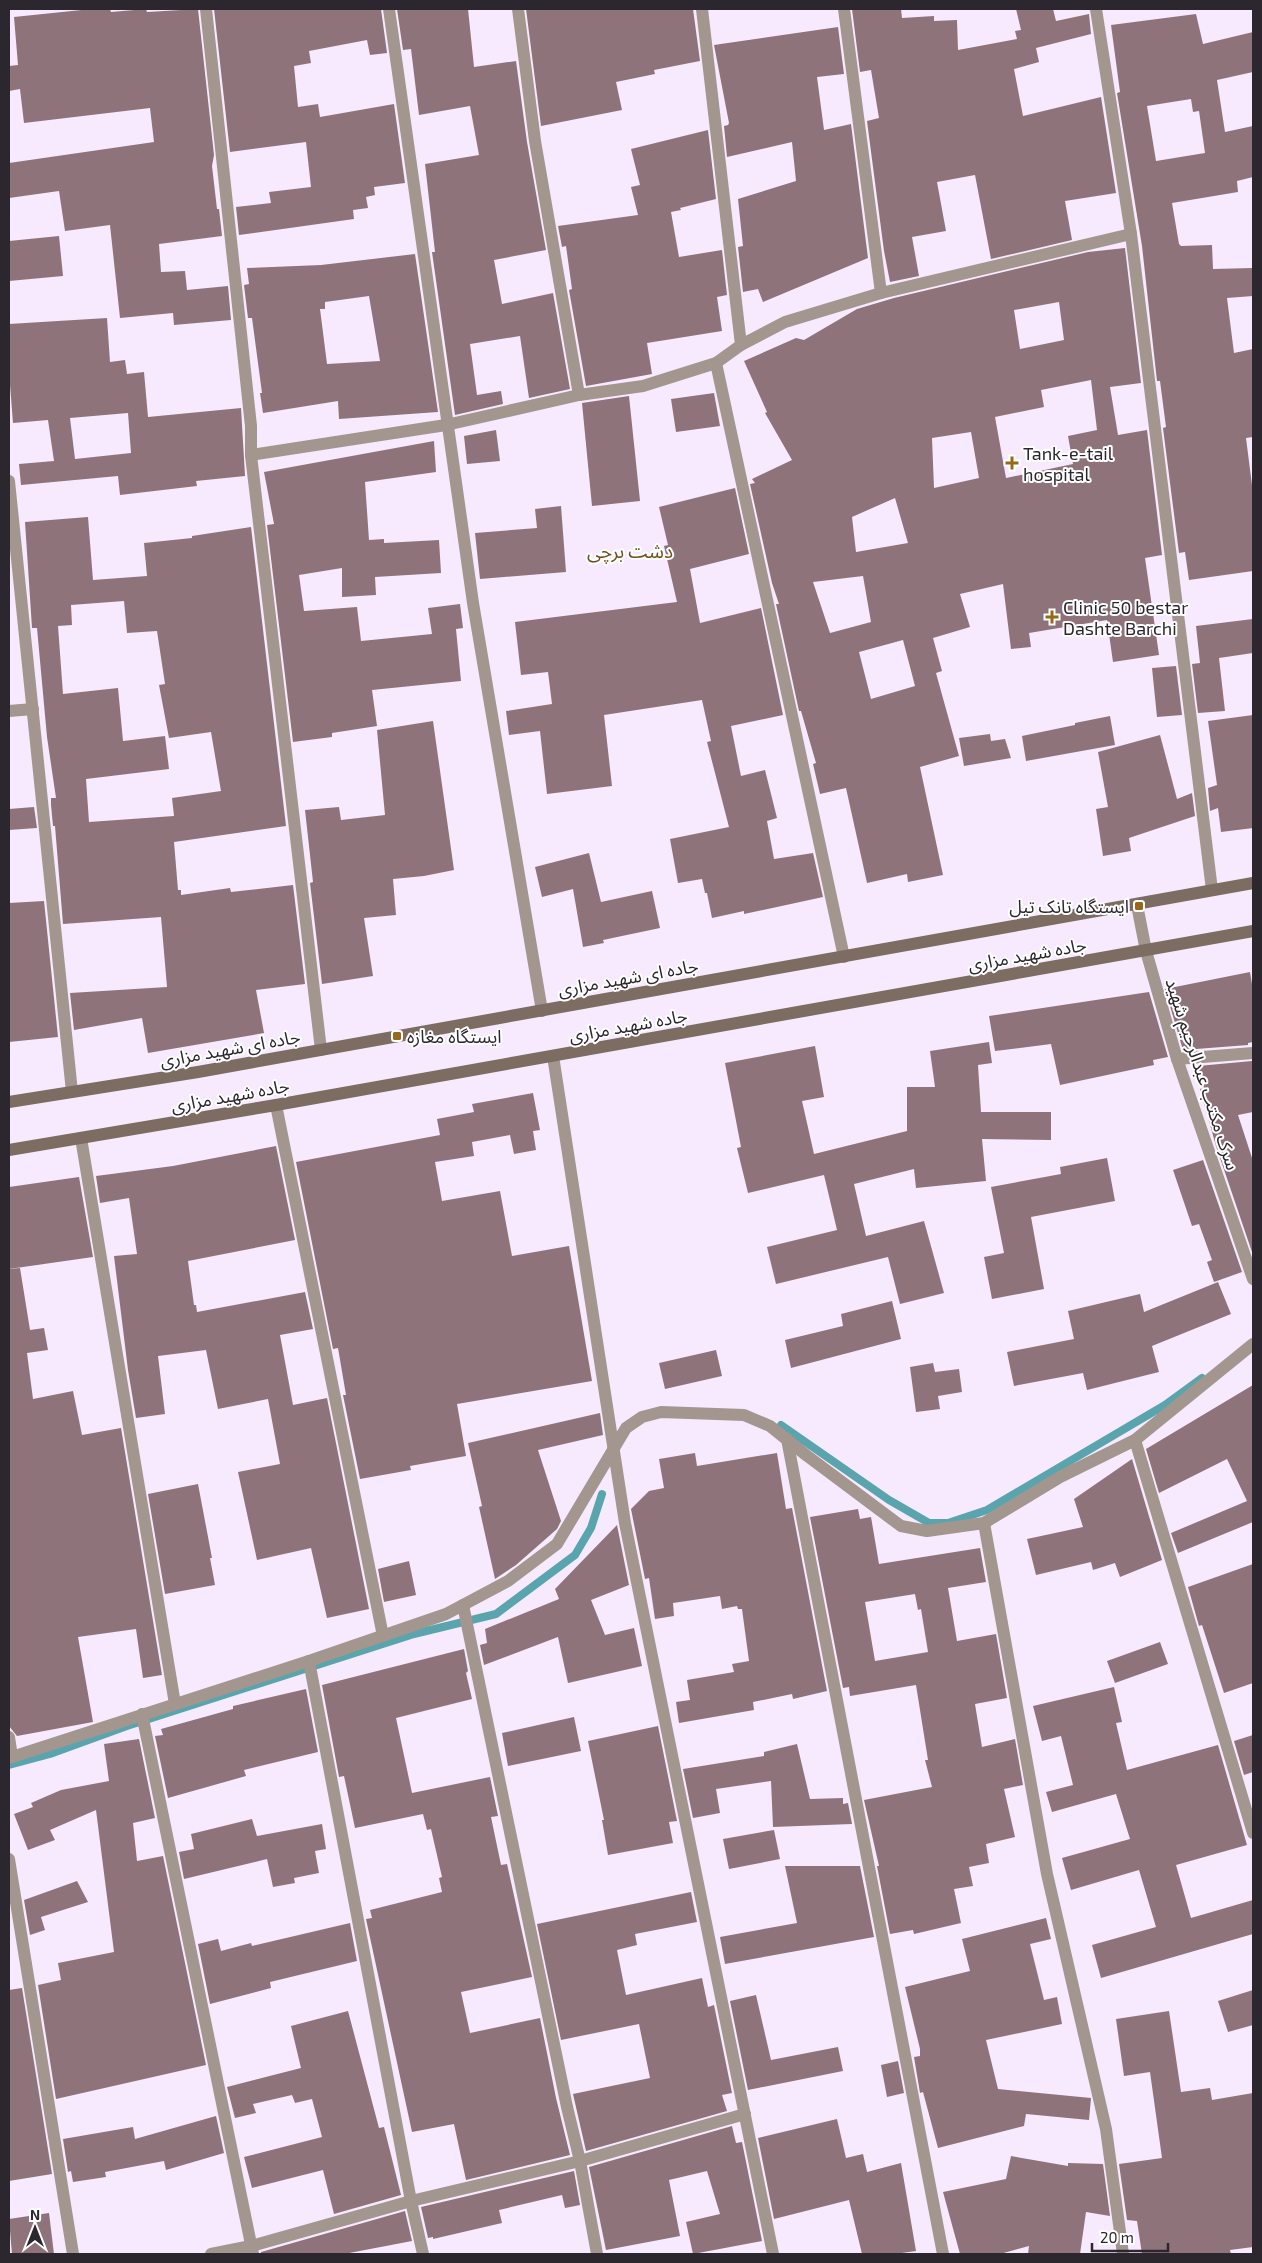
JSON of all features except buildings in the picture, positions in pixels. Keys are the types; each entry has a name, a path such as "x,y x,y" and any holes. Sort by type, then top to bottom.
{"main road":[{"name":"جاده ای شهید مزاری","path":"9,1102 321,1050 1253,883"},
{"name":"جاده شهید مزاری","path":"9,1150 276,1105 1253,931"}],"street":[{"path":"206,9 251,426 251,455 321,1050"},
{"path":"389,9 446,425 473,603 542,1010"},
{"path":"518,9 535,141 579,395"},
{"path":"702,9 741,345"},
{"path":"844,9 881,294"},
{"path":"1096,9 1131,234 1212,890"},
{"path":"251,455 446,425 579,395 643,386 716,363 741,345 785,322 881,294 1131,234"},
{"path":"716,363 844,957"},
{"path":"9,481 72,1092"},
{"path":"9,711 32,709"},
{"name":"سرک مکتب عبدالرحیم شهید","path":"1137,905 1146,951 1177,1059 1253,1279"},
{"path":"1177,1059 1253,1053"},
{"path":"553,1056 627,1533 774,2254"},
{"path":"276,1105 383,1636"},
{"path":"81,1138 175,1704"},
{"path":"9,1738 11,1758 309,1661 446,1614 508,1581 556,1544 626,1428 642,1417 661,1412 744,1414 770,1426 902,1526 927,1531 984,1523 1060,1477 1135,1440 1253,1344"},
{"path":"787,1439 943,2254"},
{"path":"1135,1440 1253,1833"},
{"path":"984,1523 1047,1874 1106,2129 1123,2254"},
{"path":"463,1605 567,2107 580,2161 597,2254"},
{"path":"309,1661 411,2201 423,2254"},
{"path":"142,1714 252,2250"},
{"path":"9,1859 72,2254"},
{"path":"211,2254 252,2250 411,2201 580,2161 745,2114"}],"waterway":[{"path":"781,1425 889,1500 929,1523 948,1523 987,1510 1165,1405 1202,1378"},
{"path":"9,1765 50,1754 127,1726 414,1634 496,1614 575,1555 591,1528 602,1494"}],"place":[{"name":"Tank-e-tail hospital","path":"1012,463"},
{"name":"Clinic 50 bestar Dashte Barchi","path":"1052,617"},
{"name":"ایستگاه تانک تیل","path":"1139,906"},
{"name":"ایستگاه مغازه","path":"397,1036"}],"district":[{"name":"دشت برچی","path":"630,550"}]}
